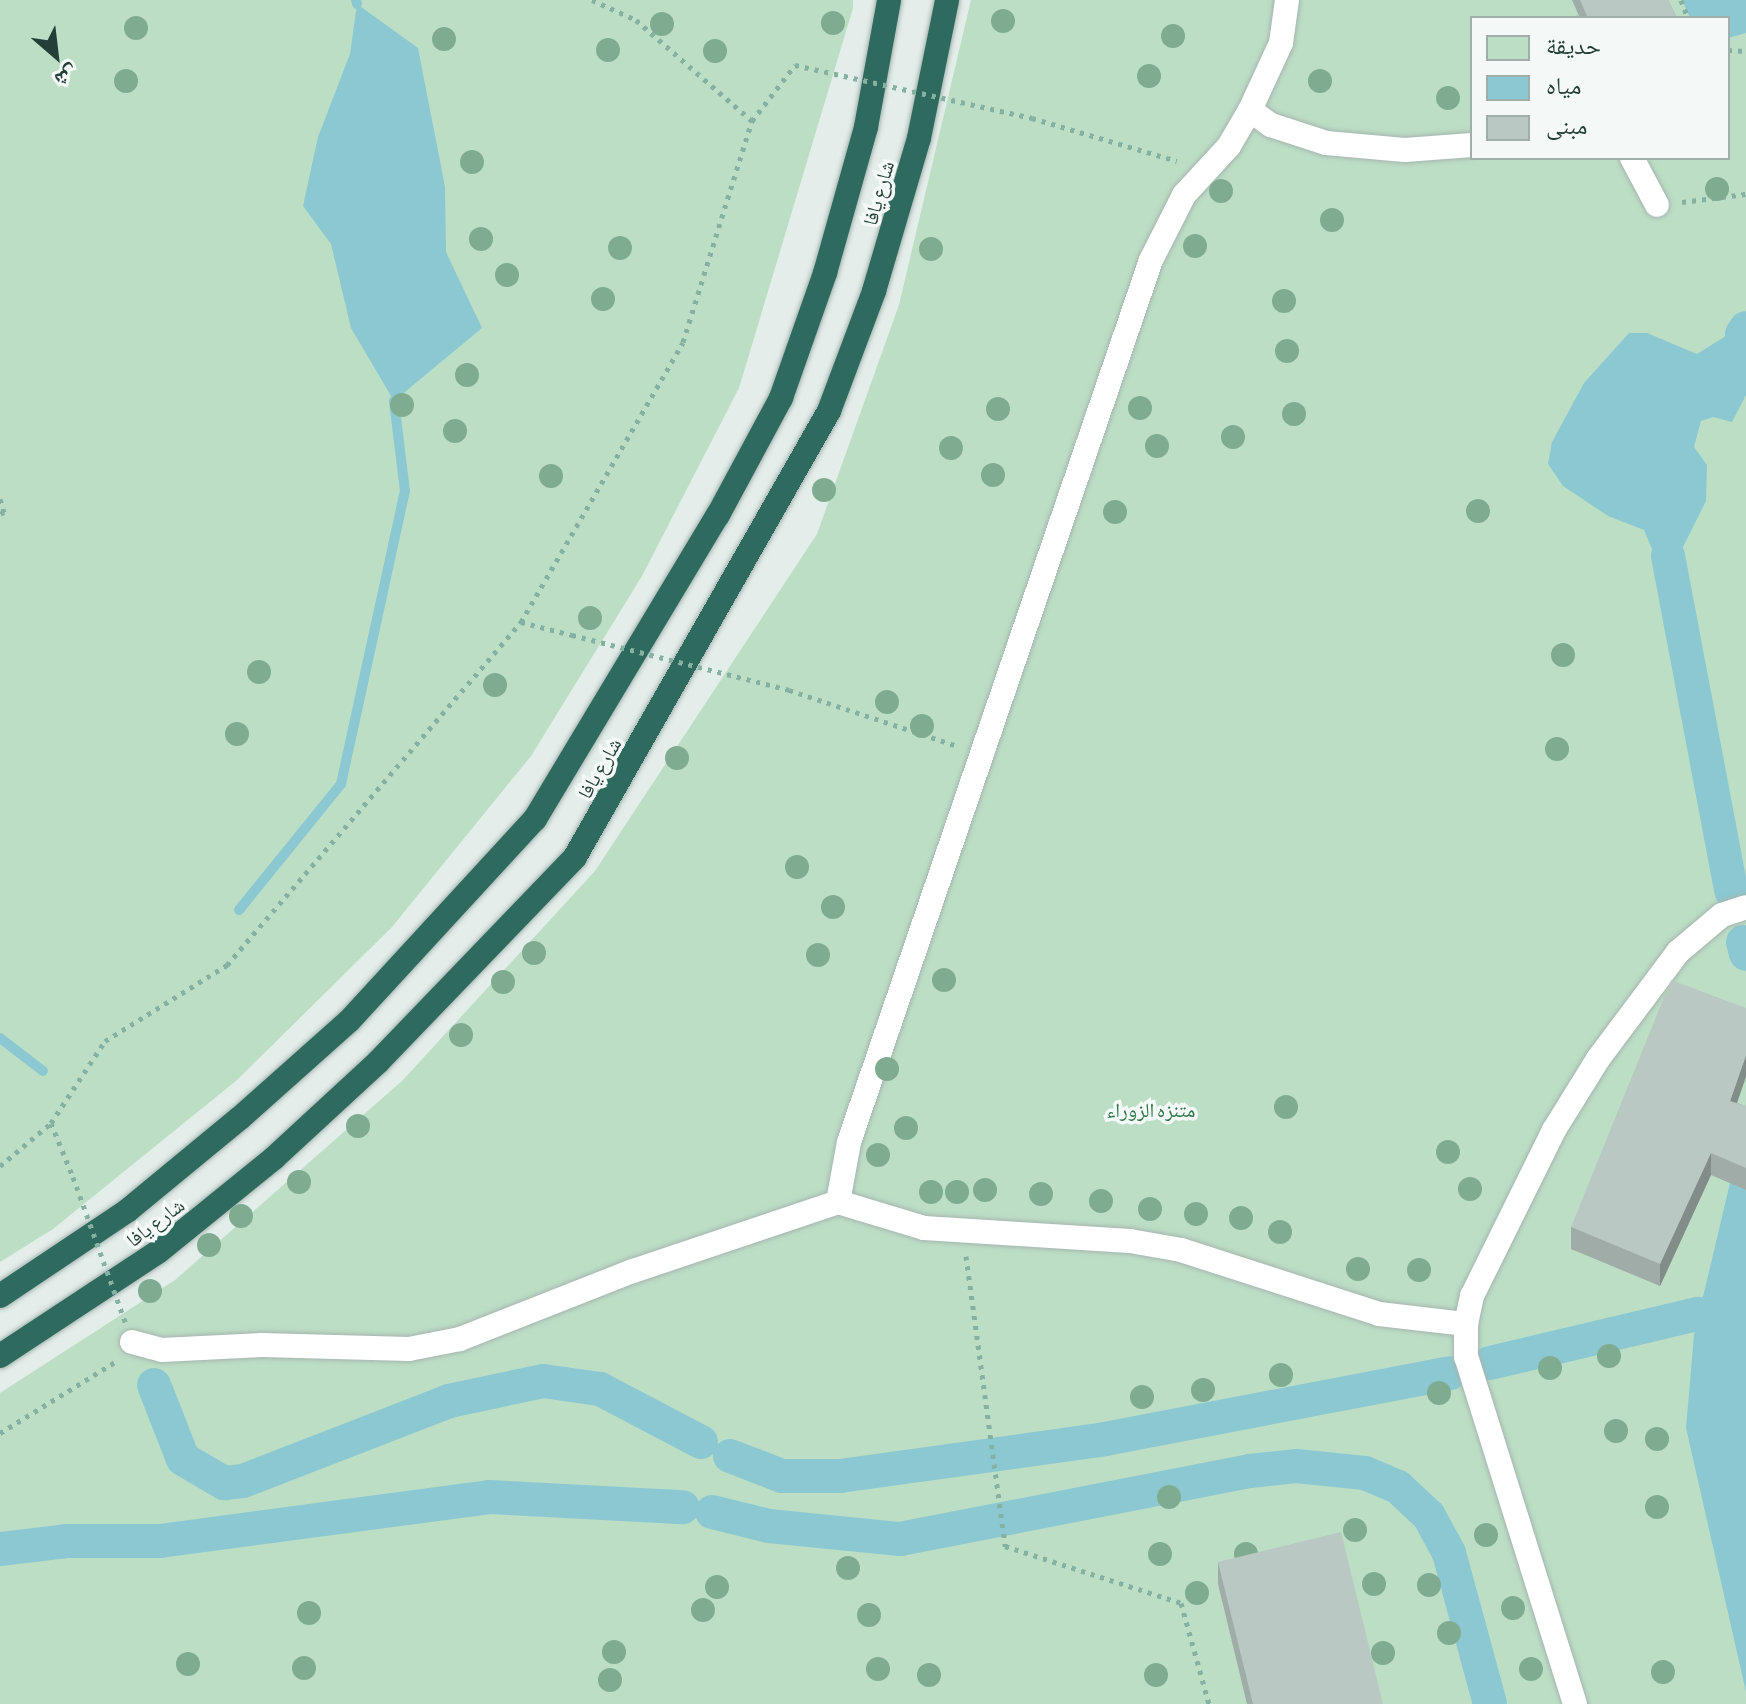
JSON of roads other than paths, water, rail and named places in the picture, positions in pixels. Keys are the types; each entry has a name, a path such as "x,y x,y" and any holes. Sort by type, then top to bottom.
{"highway":[{"name":"شارع يافا","path":"0,1296 127,1211 240,1118 349,1021 535,819 718,515 781,398 825,273 866,127 889,0"},
{"name":"شارع يافا","path":"0,1356 158,1252 274,1158 378,1062 575,857 829,411 874,291 914,154 947,0"}],"street":[{"path":"838,1202 849,1142 1165,225 1209,171 1250,110 1281,43 1287,0"},
{"path":"1250,110 1271,125 1326,143 1405,150 1470,145"},
{"path":"1633,160 1657,205"},
{"path":"1575,1704 1466,1357 1466,1324 1472,1296 1554,1130 1598,1059 1678,952 1722,915 1746,907"},
{"path":"129,1333 162,1350 262,1345 409,1349 460,1339 633,1271 838,1202 924,1228 1130,1241 1237,1265 1379,1314 1466,1324"}],"water":[{"path":"1682,0 1746,0 1746,33 1730,37 1730,16 1689,16"},
{"path":"357,4 418,48 445,187 446,252 482,328 394,401 351,328 331,244 303,206 318,137 350,54"},
{"path":"1737,329 1746,337 1746,395 1732,422 1713,417 1701,421 1694,447 1707,465 1706,501 1680,553 1656,559 1644,530 1608,516 1563,486 1548,464 1552,442 1584,383 1629,333 1647,333 1697,354"},
{"path":"1730,1183 1746,1190 1746,1692 1686,1428 1694,1335"}],"waterway":[{"path":"356,0 357,4"},
{"path":"1742,334 1746,328"},
{"path":"239,910 341,784 405,491 394,401"},
{"path":"1668,556 1731,891"},
{"path":"1743,942 1746,954"},
{"path":"0,1038 43,1071"},
{"path":"1490,1363 1698,1314"},
{"path":"730,1456 782,1476 840,1476 1105,1439 1450,1373"},
{"path":"154,1385 183,1459 224,1483 243,1481 449,1401 543,1381 600,1389 701,1442"},
{"path":"712,1512 769,1526 900,1539 1250,1471 1296,1466 1365,1473 1398,1487 1429,1516 1449,1553 1490,1704"},
{"path":"0,1549 67,1541 160,1541 489,1497 683,1507"}],"park label":[{"name":"متنزه الزوراء","path":"1151,1109"}]}
